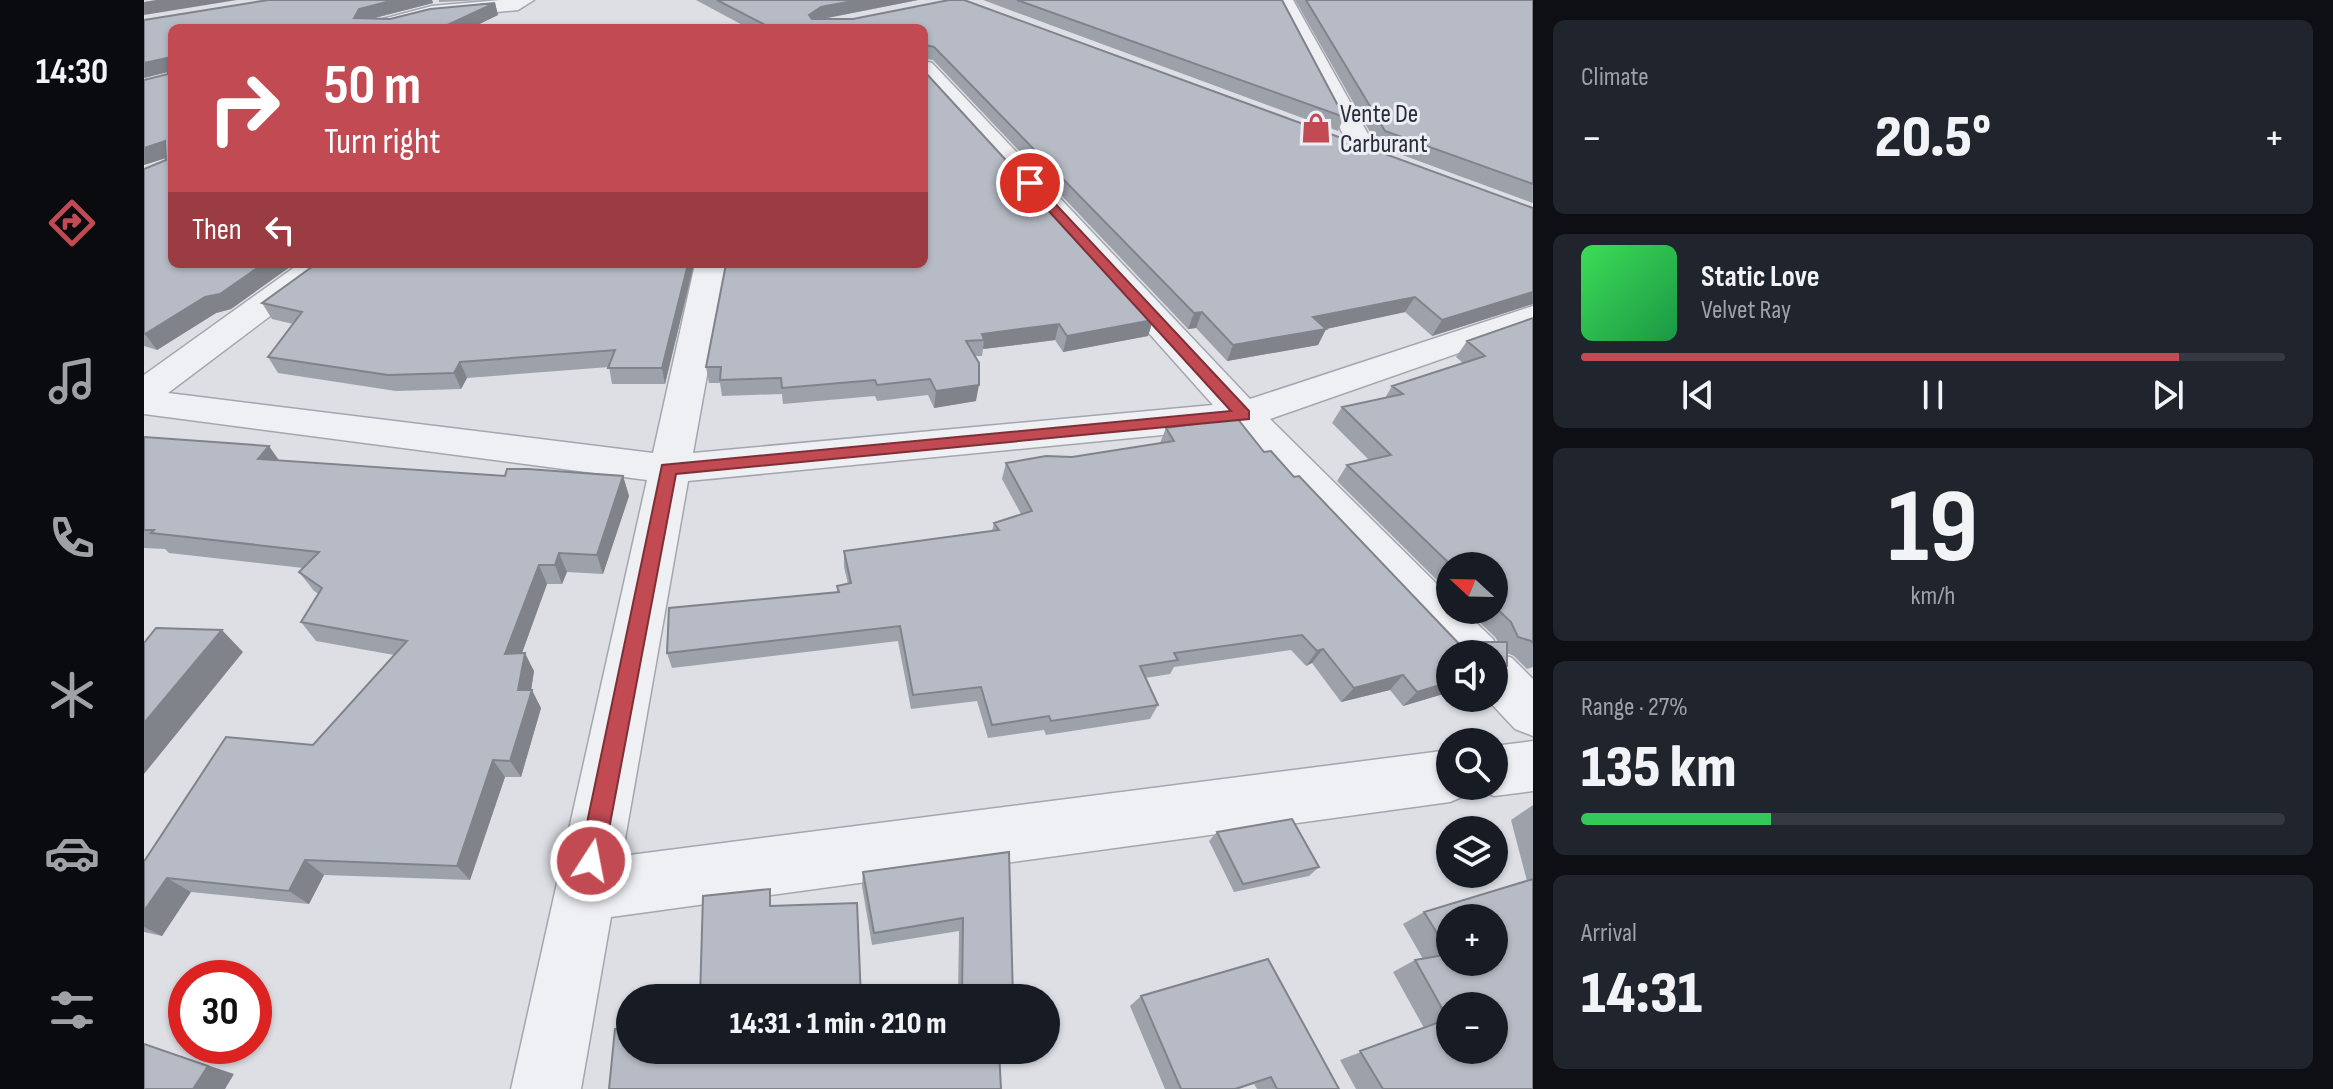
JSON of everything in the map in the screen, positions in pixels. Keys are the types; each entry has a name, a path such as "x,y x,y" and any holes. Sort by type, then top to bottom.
{"street":[{"path":"413,0 432,12 484,24"},
{"path":"1284,0 1364,150"},
{"path":"386,24 432,12 522,2 514,24"},
{"path":"928,72 1243,415 1462,640"},
{"path":"1335,140 1392,161"},
{"path":"144,393 314,268"},
{"path":"546,1089 710,268"},
{"path":"144,402 668,469 1243,415 1533,316"},
{"path":"1508,687 1533,713"},
{"path":"1508,769 1533,766"},
{"path":"585,891 1436,778"}],"building":[{"path":"268,0 394,0 359,9 354,18 390,19 430,9 495,3 450,24 168,24 168,74 167,58 144,63 144,20"},
{"path":"717,0 858,0 821,7 809,15 812,19 853,19 949,0 964,0 1533,208 1533,292 1442,320 1415,297 1313,317 1326,329 1233,345 1202,312 1194,313 934,47 928,46 928,24 763,24"},
{"path":"1017,0 1282,0 1344,117"},
{"path":"1306,0 1533,0 1533,184 1385,131"},
{"path":"168,74 168,268 257,268 220,294 205,297 144,334 144,169 166,160 165,141 144,148 144,80"},
{"path":"928,75 1153,320 1067,336 1059,324 982,334 984,340 966,341 979,363 979,385 936,391 930,379 877,385 875,380 782,388 781,378 720,380 721,367 706,367 725,268 928,268"},
{"path":"310,268 687,268 662,368 608,368 615,350 460,362 454,373 388,375 268,357 302,312 262,303"},
{"path":"1533,318 1533,643 1518,637 1508,619 1508,552 1437,552 1347,465 1391,455 1342,407 1403,394 1392,386 1485,356 1467,341"},
{"path":"1237,418 1264,452 1271,451 1294,477 1299,476 1436,620 1436,624 1440,624 1455,640 1436,640 1436,686 1417,692 1403,675 1354,688 1323,649 1317,651 1302,635 1174,653 1178,660 1140,666 1158,705 1051,721 1049,716 992,725 981,687 913,695 900,626 667,653 669,608 839,592 837,586 851,583 844,551 999,530 994,523 1032,511 1006,463 1046,456 1072,457 1174,441 1166,428"},
{"path":"144,437 269,446 258,459 505,476 507,469 528,469 623,476 597,555 559,553 555,565 539,565 505,654 525,653 518,690 532,690 510,761 493,760 457,866 305,860 289,891 167,878 144,911 144,860 226,737 313,745 407,641 301,622 322,588 299,572 319,552 144,530"},
{"path":"156,628 222,630 144,723 144,643"},
{"path":"1292,819 1319,867 1243,884 1217,832"},
{"path":"1009,852 1013,984 962,984 963,918 874,933 863,872"},
{"path":"1533,879 1533,1089 1383,1089 1360,1051 1436,1023 1436,1064 1508,1064 1508,992 1436,992 1436,998 1415,960 1436,956 1436,976 1508,976 1508,904 1450,904"},
{"path":"770,889 770,906 857,903 860,984 700,984 703,896"},
{"path":"1436,908 1436,931 1424,912"},
{"path":"1268,959 1339,1089 1277,1089 1271,1077 1235,1089 1181,1089 1141,996"},
{"path":"615,1029 616,1064 1000,1064 1001,1089 609,1089"},
{"path":"144,1044 168,1052 168,1064 208,1066 193,1089 144,1089"}],"place":[{"name":"Vente De Carburant","path":"1316,128"}],"route":[{"path":"591,861 668,469 1243,415 1030,183"}]}
